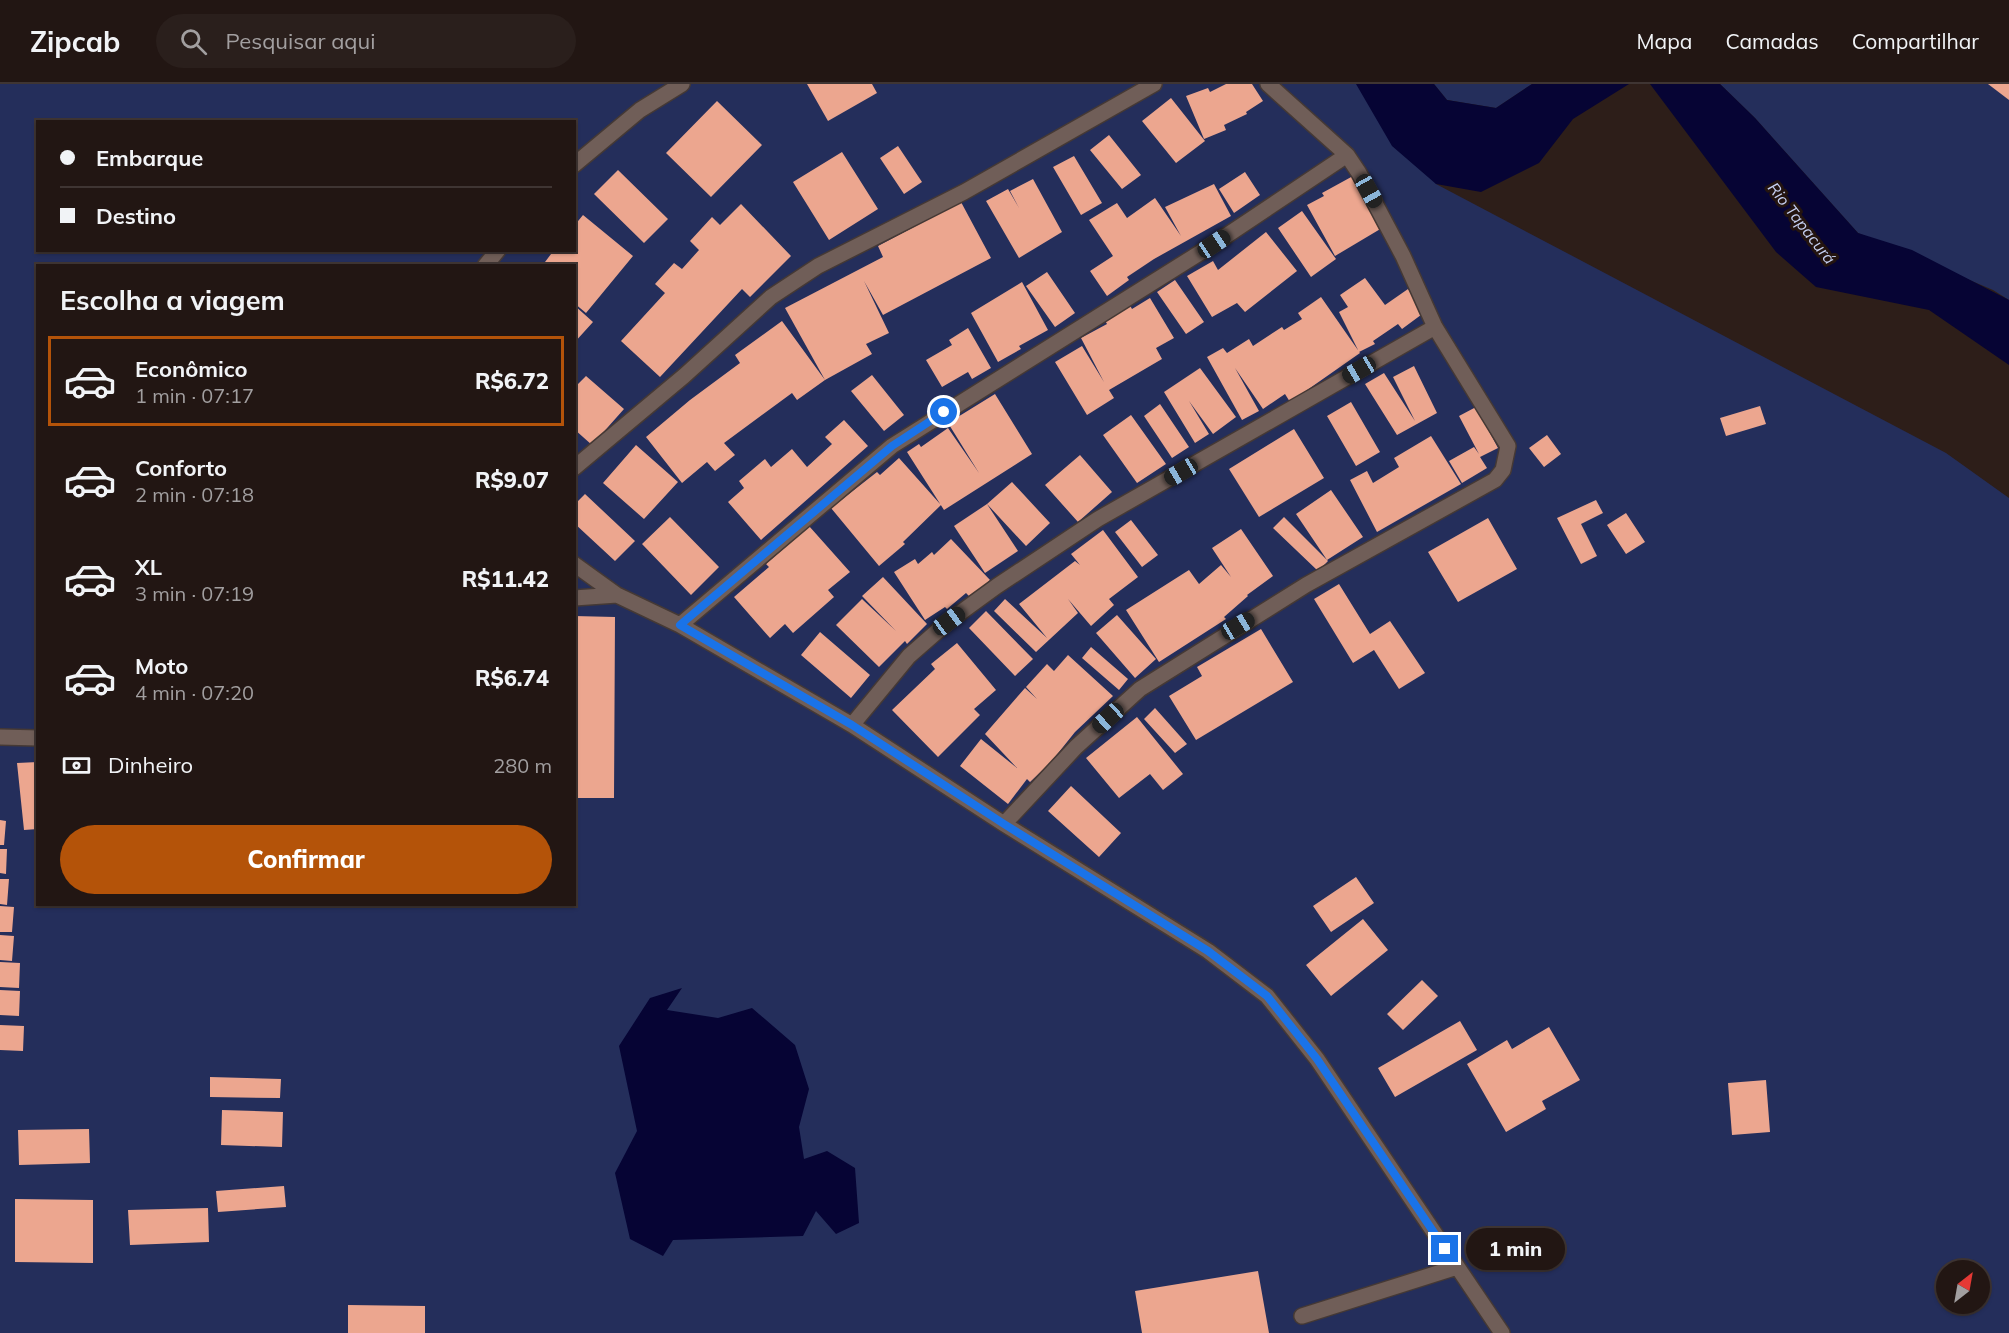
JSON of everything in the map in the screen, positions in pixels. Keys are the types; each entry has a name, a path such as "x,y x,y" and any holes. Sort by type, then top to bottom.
{"street":[{"path":"576,163 640,110 682,84"},
{"path":"576,466 684,376 780,290 818,266 964,192 1154,84"},
{"path":"1004,824 1076,747 1140,690 1306,585 1495,480 1503,470 1508,446 1435,327 1379,209 1347,155 1268,84"},
{"path":"680,625 892,446 1214,244 1347,155"},
{"path":"487,264 496,252"},
{"path":"852,725 909,656 949,621 997,585 1098,519 1435,327"},
{"path":"576,565 617,595 680,625 852,725 1004,824 1208,951 1267,996 1317,1059 1502,1333"},
{"path":"576,598 617,595"},
{"path":"0,737 36,738"},
{"path":"1302,1316 1457,1267"}],"shaded area":[{"path":"0,84 1385,84 1436,184 1946,453 2009,498 2009,1333 0,1333"},
{"path":"1434,84 1532,84 1496,108 1447,100"},
{"path":"1720,84 2009,84 2009,300 1993,290 1858,233 1755,118"}],"water":[{"path":"1356,84 1434,84 1447,100 1496,108 1532,84 1629,84 1573,119 1539,163 1481,192 1436,184 1392,146"},
{"name":"Rio Tapacurá","path":"1650,84 1720,84 1755,118 1858,233 1912,250 2009,300 2009,365 1929,310 1816,287 1776,252"},
{"path":"682,988 667,1010 718,1018 752,1008 795,1045 809,1089 799,1127 804,1159 827,1151 855,1168 859,1223 836,1234 816,1211 803,1236 673,1240 663,1256 630,1239 615,1173 637,1131 619,1046 650,998"}],"building":[{"path":"807,84 872,84 877,93 828,121"},
{"path":"1226,84 1252,84 1263,101 1246,112 1247,114 1224,125 1226,130 1204,139 1186,96 1208,88 1210,92"},
{"path":"1988,84 2009,84 2009,100"},
{"path":"1171,98 1205,141 1176,163 1142,121"},
{"path":"717,101 762,145 711,197 666,153"},
{"path":"1109,135 1141,175 1122,189 1090,150"},
{"path":"898,146 922,182 904,194 880,158"},
{"path":"842,152 878,209 829,240 793,182"},
{"path":"1074,156 1102,203 1081,215 1053,167"},
{"path":"618,170 668,219 644,243 594,194"},
{"path":"1245,172 1260,195 1234,213 1219,189"},
{"path":"1353,176 1382,228 1335,256 1307,205 1324,196 1322,193"},
{"path":"1033,179 1062,232 1019,258 986,201 1008,189 1019,208 1010,191"},
{"path":"1214,184 1231,216 1154,259 1127,277 1129,280 1107,296 1090,271 1113,256 1089,220 1117,203 1127,218 1155,198 1181,236 1165,207"},
{"path":"961,202 991,258 883,315 864,281 889,333 866,344 872,354 825,380 785,308 883,257 878,246"},
{"path":"741,204 791,256 750,297 742,289 660,377 621,341 665,293 655,284 674,263 682,269 699,250 690,241 712,217 720,225"},
{"path":"1302,211 1336,259 1311,277 1278,228"},
{"path":"583,215 633,256 586,313 576,305 576,264 544,264 552,252 576,252 576,224"},
{"path":"1266,232 1297,271 1245,312 1237,303 1212,317 1187,276 1213,261 1218,270"},
{"path":"1047,272 1075,313 1055,327 1026,286"},
{"path":"1365,278 1385,305 1408,289 1425,312 1402,329 1398,324 1373,341 1375,344 1359,352 1339,312 1348,307 1340,295"},
{"path":"1175,280 1204,322 1186,334 1157,292"},
{"path":"1022,282 1048,330 1019,346 1021,349 998,362 971,313"},
{"path":"1321,297 1360,353 1290,402 1285,394 1263,409 1235,368 1259,411 1242,420 1207,357 1223,348 1227,353 1249,339 1253,346 1282,327 1284,330 1302,319 1298,313"},
{"path":"1150,298 1174,338 1156,348 1162,359 1109,390 1114,398 1087,415 1055,362 1082,346 1104,382 1081,338 1107,324 1103,317 1128,302 1132,309"},
{"path":"576,307 593,322 576,341"},
{"path":"782,321 825,380 797,400 792,393 724,443 735,455 715,471 707,462 682,483 646,437 690,400 740,363 735,355"},
{"path":"968,328 991,368 972,379 968,372 942,387 926,360 952,345 949,340"},
{"path":"1414,366 1437,413 1397,435 1365,384 1384,373 1415,421 1393,377"},
{"path":"1200,368 1236,417 1213,434 1189,401 1209,434 1195,443 1164,392"},
{"path":"872,375 904,415 884,431 851,391"},
{"path":"586,376 624,409 592,445 576,431 576,386"},
{"path":"995,394 1032,454 944,510 907,452 919,444 921,447 948,428 979,473 948,423"},
{"path":"1351,402 1380,452 1356,466 1327,416"},
{"path":"1160,404 1189,447 1172,458 1144,416"},
{"path":"1760,406 1766,424 1726,436 1720,418"},
{"path":"1476,407 1498,448 1480,457 1487,468 1462,483 1449,461 1474,447 1479,454 1459,416"},
{"path":"1131,415 1166,464 1137,483 1103,435"},
{"path":"844,420 868,446 761,540 728,502 744,488 739,481 765,459 771,467 792,449 807,467 832,444 825,437"},
{"path":"1294,429 1324,478 1259,517 1229,469"},
{"path":"1547,435 1561,454 1544,467 1529,448"},
{"path":"1431,436 1461,484 1377,532 1350,480 1367,471 1373,483 1399,467 1394,458"},
{"path":"636,445 678,482 644,519 603,483"},
{"path":"1080,455 1112,492 1078,522 1045,485"},
{"path":"899,458 941,505 903,542 905,544 879,566 831,508 877,472 880,475"},
{"path":"1012,482 1050,523 1026,546 987,504"},
{"path":"1331,490 1363,537 1327,560 1296,514"},
{"path":"585,494 635,541 615,561 576,525 576,503"},
{"path":"1596,500 1603,513 1581,524 1597,556 1581,564 1557,518"},
{"path":"987,504 1018,551 985,573 954,526"},
{"path":"1626,513 1645,542 1626,554 1607,525"},
{"path":"670,517 719,567 691,595 642,544"},
{"path":"1284,517 1328,561 1318,571 1273,528"},
{"path":"1488,518 1517,569 1458,602 1428,552"},
{"path":"1131,520 1158,555 1142,567 1115,532"},
{"path":"809,526 850,572 828,590 834,597 793,633 785,624 770,638 734,597 769,567 766,564"},
{"path":"1241,529 1273,576 1247,595 1224,617 1226,619 1159,662 1126,610 1189,570 1199,584 1221,565 1231,577 1212,548"},
{"path":"1103,530 1138,577 1109,599 1114,605 1091,626 1068,599 1078,613 1036,652 994,611 1005,599 1047,638 1019,604 1075,561 1080,565 1071,554"},
{"path":"951,539 990,580 971,598 966,593 947,609 945,607 925,620 894,572 915,559 918,564 932,552 934,555"},
{"path":"883,577 927,624 907,644 905,641 879,667 836,625 862,599 896,631 862,596"},
{"path":"1339,584 1370,634 1390,621 1425,673 1399,689 1374,650 1353,663 1314,599"},
{"path":"986,611 1033,659 1015,676 969,628"},
{"path":"1117,615 1156,659 1135,678 1096,633"},
{"path":"576,616 615,617 614,798 576,798"},
{"path":"1261,629 1293,682 1196,740 1169,696 1202,676 1197,667"},
{"path":"820,632 870,675 851,698 801,655"},
{"path":"957,643 996,690 974,709 980,715 938,757 892,710 935,669 931,664"},
{"path":"1091,647 1128,679 1119,690 1082,658"},
{"path":"1068,655 1113,696 1075,732 1051,762 1030,782 1027,779 1008,804 960,766 981,739 1017,768 985,734 1025,688 1037,699 1026,687 1047,664 1054,671"},
{"path":"1155,708 1187,744 1175,753 1144,719"},
{"path":"1137,717 1183,774 1163,790 1150,774 1119,798 1086,758"},
{"path":"36,762 36,829 24,830 17,763"},
{"path":"1071,786 1121,833 1099,857 1048,811"},
{"path":"0,820 6,821 4,845 0,845"},
{"path":"0,849 7,849 6,874 0,873"},
{"path":"1356,877 1374,903 1331,932 1313,906"},
{"path":"0,879 9,879 7,905 0,904"},
{"path":"0,906 14,907 12,932 0,932"},
{"path":"1363,919 1388,950 1331,996 1306,965"},
{"path":"0,935 14,936 12,961 0,960"},
{"path":"0,962 20,963 19,988 0,987"},
{"path":"1422,980 1438,996 1403,1030 1387,1014"},
{"path":"0,990 20,991 19,1016 0,1015"},
{"path":"1460,1021 1477,1050 1395,1097 1378,1068"},
{"path":"0,1025 24,1026 23,1051 0,1050"},
{"path":"1549,1027 1580,1080 1542,1101 1546,1109 1506,1132 1467,1064 1507,1040 1512,1049"},
{"path":"210,1077 281,1079 280,1098 210,1097"},
{"path":"1766,1080 1770,1132 1732,1135 1728,1083"},
{"path":"222,1110 283,1112 282,1147 221,1145"},
{"path":"89,1129 90,1163 19,1165 18,1130"},
{"path":"284,1186 286,1207 218,1212 216,1191"},
{"path":"15,1199 93,1200 93,1263 15,1262"},
{"path":"208,1208 209,1242 130,1245 128,1210"},
{"path":"1258,1271 1269,1333 1142,1333 1135,1291"},
{"path":"348,1305 425,1306 425,1333 348,1333"}],"route":[{"path":"944,412 892,446 680,625 852,725 1156,921 1208,951 1267,996 1317,1059 1445,1249"}]}
